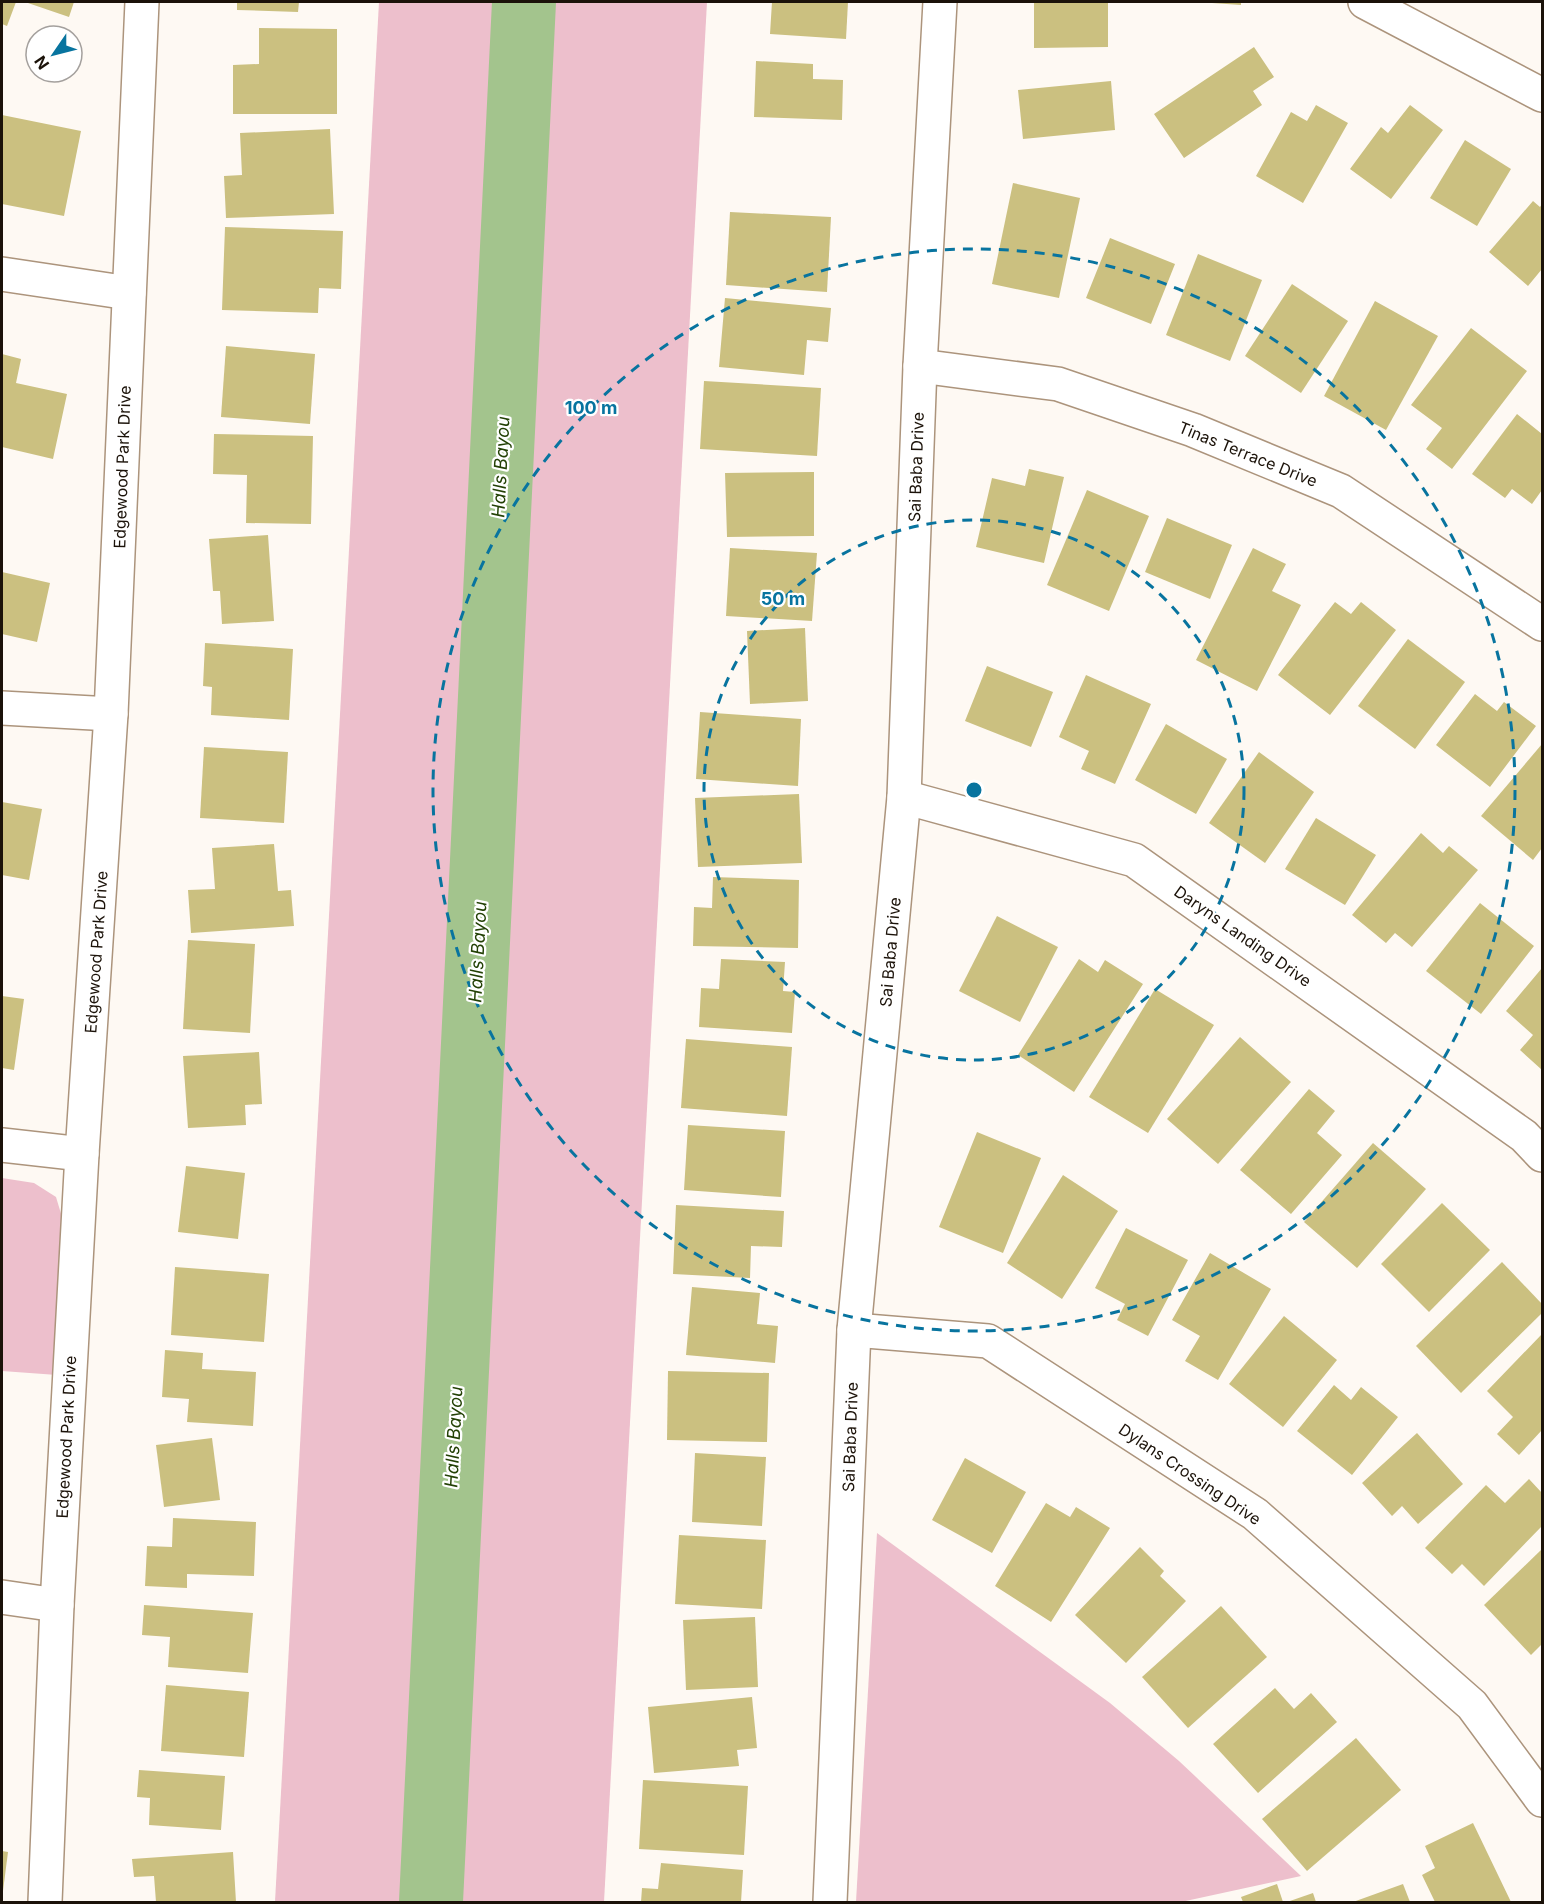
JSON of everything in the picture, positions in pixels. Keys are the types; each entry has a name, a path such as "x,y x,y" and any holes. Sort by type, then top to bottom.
{"street":[{"name":"Edgewood Park Drive","path":"45,1902 57,1605 82,1154 111,714 142,2"},
{"name":"Sai Baba Drive","path":"830,1902 854,1330 904,797 920,366 940,2"},
{"path":"1365,2 1542,95"},
{"path":"2,274 129,293"},
{"name":"Tinas Terrace Drive","path":"920,366 1058,384 1193,430 1341,491 1542,624"},
{"path":"2,708 111,714"},
{"name":"Daryns Landing Drive","path":"904,797 1134,860 1524,1136 1542,1155"},
{"path":"2,1145 82,1154"},
{"name":"Dylans Crossing Drive","path":"854,1330 988,1341 1255,1514 1472,1705 1542,1800"},
{"path":"2,1597 57,1605"}],"shaded area":[{"path":"379,2 707,2 604,1902 275,1902"},
{"path":"2,1178 34,1183 56,1197 62,1217 57,1375 2,1371"},
{"path":"877,1533 1110,1703 1179,1761 1301,1876 1181,1902 856,1902"}],"building":[{"path":"2,2 16,2 7,26 2,24"},
{"path":"25,2 74,2 69,17"},
{"path":"237,2 299,2 298,12 237,10"},
{"path":"772,2 848,2 846,39 770,34"},
{"path":"1034,2 1108,2 1108,47 1034,48"},
{"path":"1241,2 1241,5 1212,3"},
{"path":"259,28 337,29 337,114 233,114 233,65 259,64"},
{"path":"1254,47 1274,77 1253,91 1262,105 1184,158 1154,114"},
{"path":"756,61 813,64 813,79 843,80 842,120 754,117"},
{"path":"1111,81 1115,130 1023,139 1018,90"},
{"path":"1316,105 1348,123 1303,203 1256,176 1291,112 1307,121"},
{"path":"1410,105 1443,130 1391,199 1350,169 1381,127 1388,133"},
{"path":"2,115 81,131 64,216 2,204"},
{"path":"330,129 334,214 226,218 224,176 242,175 240,133"},
{"path":"1465,140 1511,169 1477,226 1430,198"},
{"path":"1013,183 1080,198 1059,298 992,284"},
{"path":"1533,201 1540,207 1542,204 1542,269 1528,286 1489,252"},
{"path":"730,212 831,217 827,292 726,285"},
{"path":"225,227 343,231 341,289 319,288 318,313 222,310"},
{"path":"1110,238 1175,264 1151,324 1086,298"},
{"path":"1198,254 1262,280 1230,361 1166,335"},
{"path":"1292,284 1348,321 1301,393 1245,356"},
{"path":"725,298 831,308 828,342 807,340 804,375 719,367"},
{"path":"1375,301 1438,336 1386,430 1324,396"},
{"path":"1471,328 1527,371 1452,469 1426,449 1442,428 1411,405"},
{"path":"226,346 315,354 310,424 221,417"},
{"path":"2,354 21,359 16,383 67,394 53,459 2,447"},
{"path":"704,381 821,388 817,456 700,449"},
{"path":"1517,414 1542,434 1542,490 1532,504 1512,489 1505,498 1472,474"},
{"path":"214,434 313,436 311,524 246,523 247,475 213,474"},
{"path":"1029,469 1064,477 1044,563 976,547 992,478 1025,486"},
{"path":"814,472 814,536 727,537 725,473"},
{"path":"1087,490 1149,516 1109,611 1047,585"},
{"path":"1167,518 1232,545 1210,599 1145,572"},
{"path":"268,535 274,621 222,624 220,591 213,591 209,539"},
{"path":"730,548 817,553 812,621 726,616"},
{"path":"1253,548 1286,564 1272,591 1301,605 1257,691 1196,660"},
{"path":"2,572 50,583 37,642 2,634"},
{"path":"1335,602 1351,614 1361,602 1396,630 1330,715 1278,675"},
{"path":"805,628 808,701 750,704 747,631"},
{"path":"1408,639 1465,682 1415,749 1358,706"},
{"path":"205,643 293,649 289,720 211,715 212,687 203,686"},
{"path":"987,666 1053,692 1031,747 965,721"},
{"path":"1086,675 1151,704 1115,784 1081,769 1089,751 1059,737"},
{"path":"1475,694 1497,711 1504,702 1536,726 1490,787 1436,745"},
{"path":"700,712 801,719 798,786 696,779"},
{"path":"1166,724 1227,759 1196,814 1135,780"},
{"path":"1542,744 1542,848 1533,860 1481,816"},
{"path":"204,747 288,752 284,823 200,818"},
{"path":"1259,752 1314,792 1265,863 1209,823"},
{"path":"799,794 802,863 698,867 695,798"},
{"path":"2,802 42,809 29,880 2,875"},
{"path":"1316,818 1376,855 1345,905 1285,869"},
{"path":"1421,833 1443,853 1449,846 1478,870 1412,947 1395,933 1386,943 1352,915"},
{"path":"274,844 278,891 291,890 294,926 191,933 188,890 215,889 212,848"},
{"path":"713,877 799,880 798,948 693,946 694,907 712,908"},
{"path":"1480,903 1534,946 1481,1014 1426,971"},
{"path":"997,916 1058,947 1020,1022 959,991"},
{"path":"188,940 255,944 250,1033 183,1029"},
{"path":"721,959 785,962 783,991 795,992 792,1033 699,1027 701,988 719,989"},
{"path":"1079,959 1098,972 1105,960 1143,984 1074,1092 1018,1055"},
{"path":"1542,968 1542,1070 1520,1050 1533,1035 1506,1011"},
{"path":"1155,989 1214,1025 1148,1133 1089,1097"},
{"path":"2,996 24,999 14,1070 2,1068"},
{"path":"1240,1037 1291,1082 1218,1164 1167,1119"},
{"path":"686,1039 792,1047 787,1116 681,1108"},
{"path":"259,1052 262,1104 245,1105 246,1125 188,1128 183,1056"},
{"path":"1309,1089 1335,1111 1317,1133 1342,1155 1291,1214 1240,1170"},
{"path":"688,1125 785,1131 781,1197 684,1190"},
{"path":"977,1132 1041,1158 1003,1253 939,1227"},
{"path":"1373,1143 1426,1189 1357,1268 1304,1222"},
{"path":"186,1166 245,1173 238,1239 178,1232"},
{"path":"1063,1175 1118,1211 1062,1299 1007,1263"},
{"path":"1442,1203 1490,1250 1429,1312 1381,1264"},
{"path":"676,1205 784,1211 782,1247 751,1246 750,1278 673,1274"},
{"path":"1126,1228 1188,1260 1148,1336 1117,1320 1125,1304 1095,1288"},
{"path":"1210,1253 1271,1289 1218,1380 1185,1361 1200,1336 1172,1320"},
{"path":"1502,1262 1542,1304 1542,1313 1461,1393 1416,1346"},
{"path":"175,1267 269,1274 264,1342 171,1335"},
{"path":"692,1287 760,1293 757,1324 778,1326 775,1363 686,1355"},
{"path":"1284,1316 1337,1360 1283,1427 1229,1384"},
{"path":"1542,1334 1542,1430 1519,1455 1497,1434 1513,1417 1487,1391"},
{"path":"165,1350 203,1353 202,1369 256,1372 253,1426 187,1422 189,1399 162,1397"},
{"path":"668,1371 769,1373 767,1442 667,1440"},
{"path":"1334,1385 1351,1400 1361,1387 1398,1417 1352,1475 1297,1431"},
{"path":"1417,1433 1463,1484 1418,1524 1402,1506 1392,1516 1362,1483"},
{"path":"212,1438 220,1500 164,1507 156,1445"},
{"path":"695,1453 766,1457 762,1526 692,1522"},
{"path":"965,1458 1026,1492 992,1553 932,1520"},
{"path":"1529,1479 1542,1493 1542,1526 1484,1586 1462,1564 1452,1574 1425,1548 1486,1485 1505,1503"},
{"path":"1046,1503 1070,1517 1076,1507 1110,1528 1051,1622 995,1586"},
{"path":"173,1518 256,1522 254,1576 187,1574 187,1588 145,1586 147,1546 172,1547"},
{"path":"679,1535 766,1540 762,1609 675,1604"},
{"path":"1140,1547 1164,1571 1160,1576 1186,1601 1126,1663 1075,1615"},
{"path":"1542,1549 1542,1644 1531,1655 1484,1605"},
{"path":"144,1605 253,1613 248,1673 168,1667 170,1637 142,1635"},
{"path":"1221,1606 1267,1657 1188,1728 1142,1677"},
{"path":"755,1617 758,1687 686,1690 683,1620"},
{"path":"166,1685 249,1692 244,1757 161,1751"},
{"path":"1275,1688 1294,1709 1311,1693 1337,1722 1258,1793 1213,1744"},
{"path":"752,1697 757,1748 737,1750 739,1766 654,1773 648,1707"},
{"path":"1356,1738 1401,1790 1307,1871 1262,1819"},
{"path":"139,1770 225,1776 221,1830 149,1825 150,1798 137,1797"},
{"path":"643,1780 748,1786 744,1855 639,1849"},
{"path":"1473,1823 1511,1902 1435,1902 1422,1875 1435,1868 1425,1846"},
{"path":"2,1851 8,1852 3,1891 2,1891"},
{"path":"233,1852 236,1902 156,1902 154,1876 134,1877 132,1859"},
{"path":"661,1863 743,1870 741,1902 641,1902 642,1888 658,1889"},
{"path":"1277,1884 1283,1902 1243,1902 1241,1897"},
{"path":"1403,1884 1410,1902 1353,1902"},
{"path":"1313,1893 1316,1902 1287,1902"}],"waterway":[{"name":"Halls Bayou","path":"431,1902 524,2"}]}
